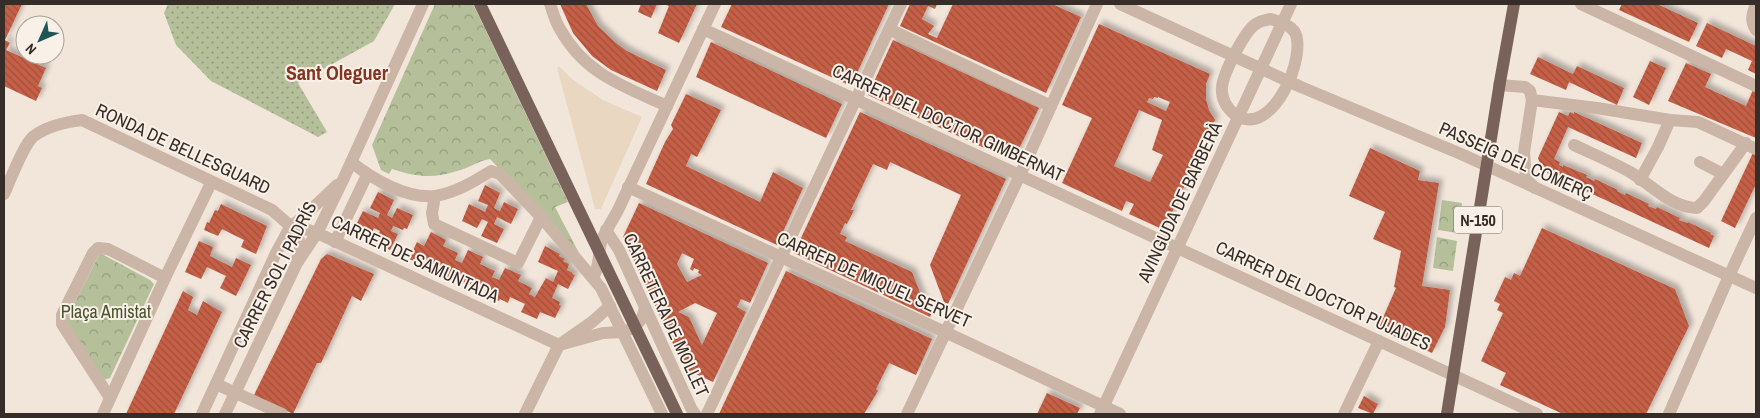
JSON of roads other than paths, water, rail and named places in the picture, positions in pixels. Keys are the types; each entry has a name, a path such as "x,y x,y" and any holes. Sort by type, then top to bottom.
{"main road":[{"name":"CARRETERA DE MOLLET","path":"480,4 677,414"},
{"name":"N-150","path":"1447,414 1514,4"}],"street":[{"name":"CARRER SOL I PADRÍS","path":"225,414 296,262 317,233 343,180 423,4"},
{"path":"550,4 559,28 574,50 593,69 620,85 668,106"},
{"path":"593,277 598,269 599,253 606,230 613,221 715,4"},
{"path":"707,414 901,4"},
{"path":"907,414 1020,175 1097,4"},
{"name":"PASSEIG DEL COMERÇ","path":"1120,4 1289,81 1487,166 1756,288"},
{"name":"AVINGUDA DE BARBERÀ","path":"1102,410 1291,4"},
{"path":"1581,4 1756,86"},
{"path":"1756,4 1752,14 1752,25 1756,30"},
{"path":"1271,19 1282,22 1294,31 1298,52 1289,81 1267,114 1259,118 1249,120 1238,117 1228,109 1222,98 1222,86 1234,56 1247,32 1256,24 1271,19"},
{"name":"CARRER DEL DOCTOR GIMBERNAT","path":"703,30 1178,248"},
{"path":"890,30 1051,106"},
{"path":"1500,85 1525,87 1530,91 1532,100 1524,152 1526,179 1535,188"},
{"path":"1532,100 1670,120 1698,122 1751,146 1723,174 1697,208 1686,207 1655,191 1630,173 1574,145"},
{"name":"RONDA DE BELLESGUARD","path":"4,194 32,137 69,122 82,120 211,183 272,210 290,227"},
{"path":"1640,180 1670,120"},
{"path":"351,162 368,175 404,191 435,196 469,184 491,171 496,171 541,217 601,288 662,414"},
{"path":"1700,162 1723,174"},
{"path":"335,242 368,175"},
{"path":"296,262 300,246 290,227 343,180"},
{"path":"103,414 211,183"},
{"name":"CARRER DE MIQUEL SERVET","path":"628,187 945,332 1102,410 1120,414"},
{"path":"435,196 432,213 434,224 518,264 541,217"},
{"path":"1669,414 1756,218"},
{"path":"586,223 606,230"},
{"name":"CARRER SOL I PADRÍS","path":"202,414 276,253 290,227"},
{"name":"CARRER DE SAMUNTADA","path":"290,227 298,227 317,233 559,344"},
{"name":"CARRETERA DE MOLLET","path":"606,230 619,250 695,414"},
{"path":"110,398 62,324 62,315 93,252 98,248 108,249 165,278"},
{"name":"CARRER DEL DOCTOR PUJADES","path":"1178,248 1537,414"},
{"path":"525,414 559,344 592,322 610,306"},
{"path":"559,344 603,333 623,332 635,327 642,318 645,308"},
{"path":"1344,414 1379,341"},
{"path":"216,384 282,414"}],"district":[{"name":"Sant Oleguer","path":"337,73"}],"park label":[{"name":"Plaça Amistat","path":"106,312"}]}
